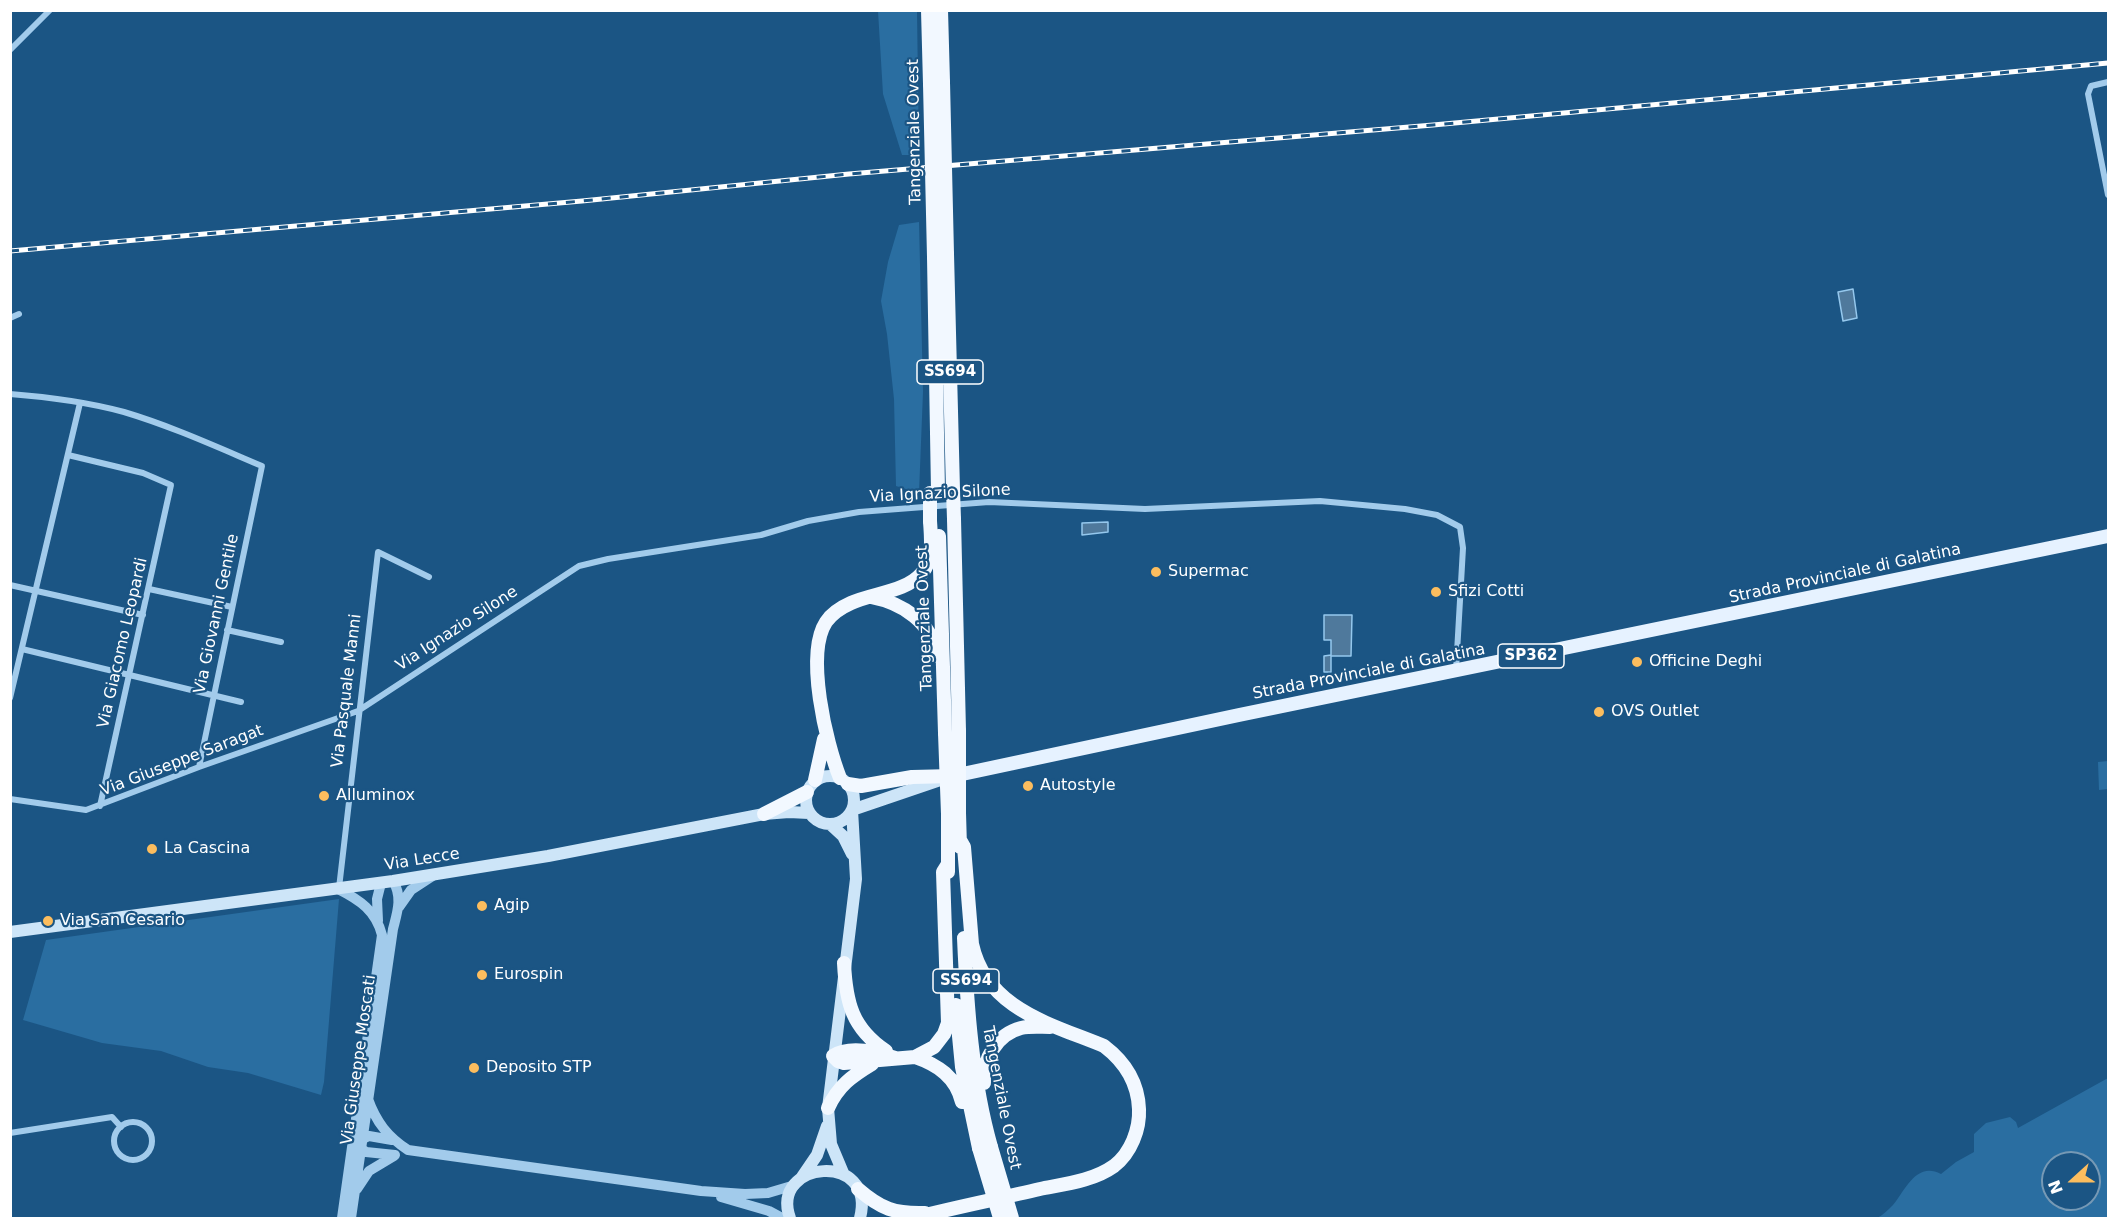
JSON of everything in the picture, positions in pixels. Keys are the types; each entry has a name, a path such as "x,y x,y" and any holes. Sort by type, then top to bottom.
{"highway":[{"name":"Tangenziale Ovest","path":"928,10 936,83 941,255 954,519 950,730"},
{"name":"Tangenziale Ovest","path":"936,83 941,10"},
{"name":"Tangenziale Ovest","path":"941,255 936,441 929,449 950,730 953,814 948,864 952,973 962,1067 1012,1218"},
{"path":"935,520 931,551 924,571 916,579 906,585 869,596 841,608 831,616 821,632 817,658 818,676 825,731 844,781 861,786 912,777 953,776"},
{"path":"869,596 895,603 926,627 935,649 940,716 950,730"},
{"path":"764,814 811,786 825,731"},
{"name":"Tangenziale Ovest","path":"953,814 960,840 966,996 986,1144 1000,1218"},
{"path":"914,1218 1096,1176 1115,1165 1128,1150 1137,1131 1139,1108 1135,1088 1127,1069 1114,1054 1104,1047 1029,1015 987,981 981,971 972,944 964,847 960,840"},
{"path":"915,1057 934,1047 944,1034 948,1023 943,873 948,864"},
{"path":"844,963 846,994 854,1018 873,1042 895,1058"},
{"path":"895,1058 875,1052 844,1051 833,1056 844,1063 915,1057 931,1063 953,1081 960,1093 972,1143 986,1144 991,1131 984,1069 993,1049 1004,1036 1018,1028 1055,1027"},
{"path":"828,1107 842,1084 877,1061"},
{"path":"858,1189 887,1210 909,1214 933,1213"}],"main road":[{"name":"Strada Provinciale di Galatina","path":"953,776 1208,721 2109,536"},
{"path":"844,1175 831,1144 828,1107 856,879 852,810 854,796 844,781 828,776 811,786 805,799 809,813 818,821 830,824 843,836 850,849 856,879"},
{"path":"830,824 843,820 852,810 953,776"},
{"name":"Via Lecce","path":"10,932 387,882 548,856 764,814 809,813"},
{"path":"790,1218 788,1204 799,1181 817,1155 828,1125"},
{"path":"799,1181 818,1170 836,1171 844,1175 858,1189 862,1207 860,1218"}],"street":[{"path":"10,50 50,10"},
{"path":"2109,82 2091,86 2088,94 2109,195"},
{"path":"10,318 19,314"},
{"path":"10,394 59,398 80,403 10,698"},
{"name":"Via Giovanni Gentile","path":"80,403 125,412 207,442 262,466 199,767"},
{"name":"Via Giacomo Leopardi","path":"68,455 143,473 171,485 100,806"},
{"name":"Via Ignazio Silone","path":"358,711 579,566 608,559 761,535 808,521 859,512 990,501 1145,509 1320,501 1404,509 1437,515 1460,527 1462,534 1456,671"},
{"name":"Via Pasquale Manni","path":"338,889 378,552 429,577"},
{"path":"10,585 143,615"},
{"path":"149,589 232,607"},
{"path":"227,630 281,642"},
{"path":"22,649 241,702"},
{"name":"Via Giuseppe Saragat","path":"10,799 86,810 358,711"},
{"path":"882,800 901,787 903,782 900,779"},
{"name":"Via Giuseppe Moscati","path":"399,907 411,890 437,874"},
{"name":"Via Giuseppe Moscati","path":"342,1218 359,1143 368,1099 393,929 399,907 398,889 387,882 377,899 382,935 380,958 359,1143 351,1218"},
{"path":"338,889 368,906 379,923"},
{"path":"368,1099 378,1123 392,1140 408,1150 701,1191 768,1193 799,1181"},
{"path":"10,1133 112,1117 121,1127"},
{"path":"133,1122 145,1126 151,1137 150,1149 146,1155 129,1160 119,1154 115,1137 121,1127 133,1122"},
{"path":"392,1140 369,1136 359,1143 378,1154 395,1155"},
{"path":"354,1193 369,1171 408,1150"},
{"path":"701,1191 769,1211 782,1218"}],"shaded area":[{"path":"878,11 917,11 919,155 902,155 883,94"},
{"path":"919,222 923,392 919,493 896,486 894,399 881,301 888,262 899,225"},
{"path":"1853,289 1857,318 1843,321 1838,292"},
{"path":"1108,522 1108,532 1082,535 1082,523"},
{"path":"1324,615 1352,615 1351,656 1331,656 1331,672 1324,672 1324,656 1331,655 1331,640 1324,640"},
{"path":"2108,761 2108,789 2099,790 2098,762"},
{"path":"339,899 321,1095 248,1073 208,1067 161,1051 102,1043 23,1020 46,940"},
{"path":"2108,1078 2108,1218 1877,1218 1893,1205 1918,1174 1932,1171 1941,1174 1974,1152 1974,1134 1986,1123 2010,1117 2016,1122 2018,1128"}],"railway":[{"path":"10,251 582,201 849,174 1433,125 2108,63"}],"place":[{"name":"Supermac","path":"1156,572"},
{"name":"Sfizi Cotti","path":"1436,592"},
{"name":"Officine Deghi","path":"1637,662"},
{"name":"OVS Outlet","path":"1599,712"},
{"name":"Autostyle","path":"1028,786"},
{"name":"Alluminox","path":"324,796"},
{"name":"La Cascina","path":"152,849"},
{"name":"Agip","path":"482,906"},
{"name":"Via San Cesario","path":"48,921"},
{"name":"Eurospin","path":"482,975"},
{"name":"Deposito STP","path":"474,1068"}]}
